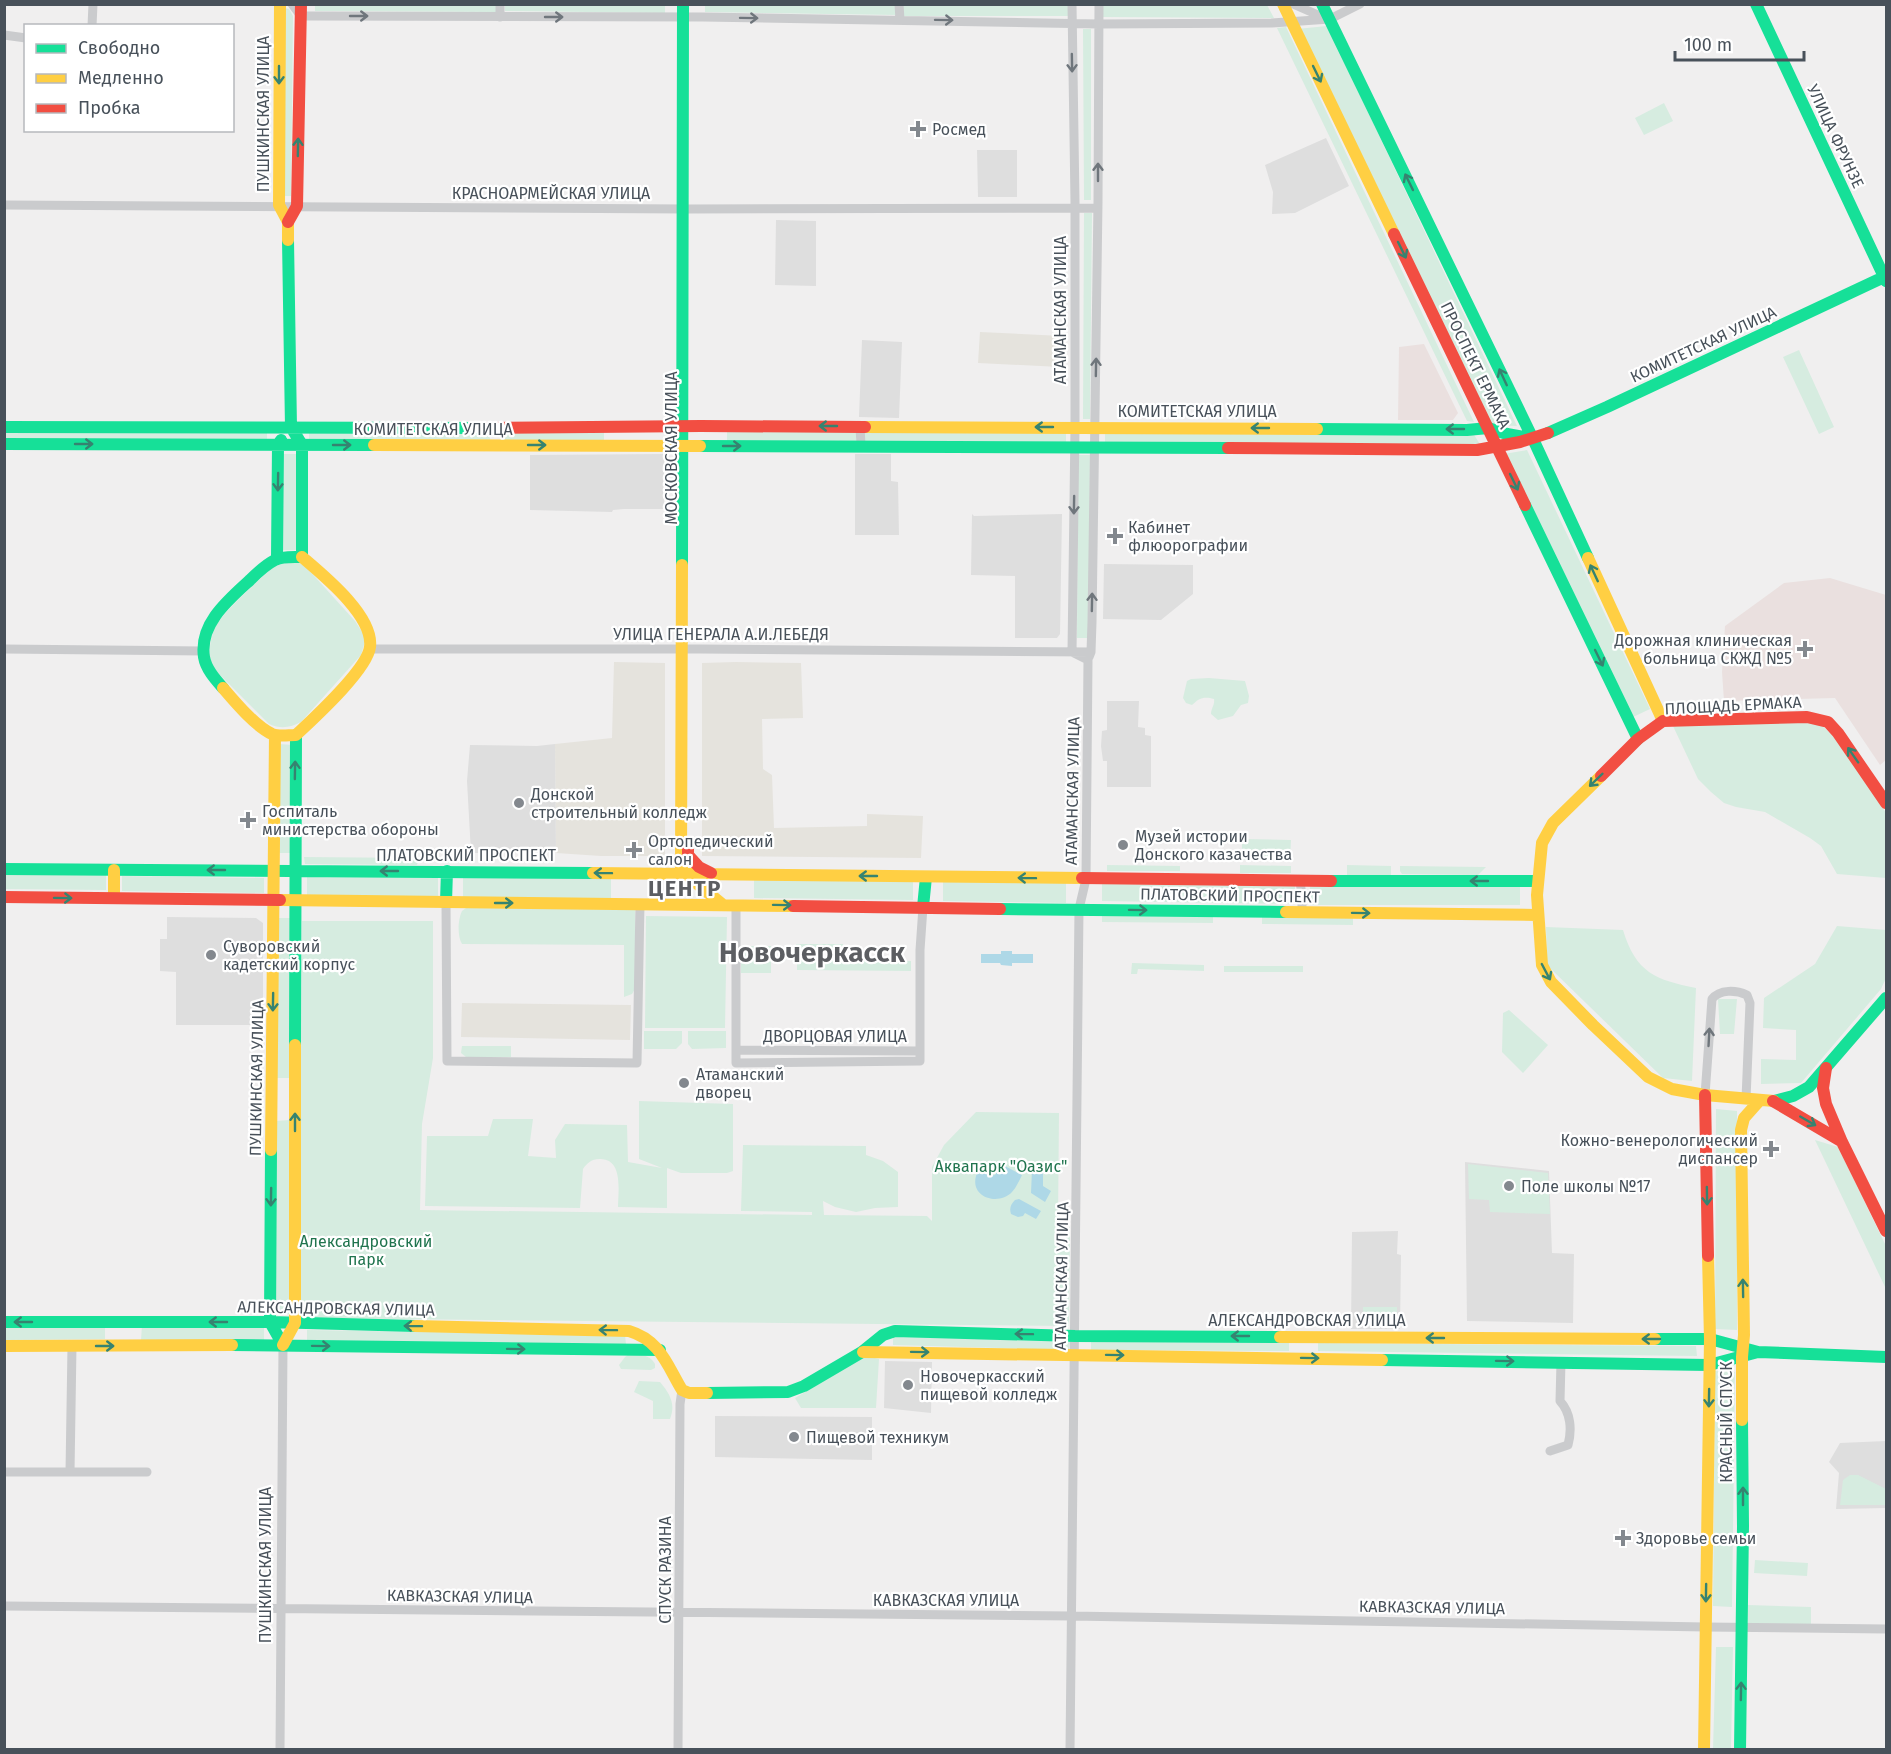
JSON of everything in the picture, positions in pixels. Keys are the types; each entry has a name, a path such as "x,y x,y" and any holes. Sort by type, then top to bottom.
{"street":[{"path":"92,24 93,4"},
{"name":"ПУШКИНСКАЯ УЛИЦА","path":"280,4 279,206 288,222 291,427"},
{"path":"292,4 301,10 500,17 684,13 1099,24 1261,23 1330,19 1360,4"},
{"path":"500,4 500,17"},
{"name":"МОСКОВСКАЯ УЛИЦА","path":"687,874 683,872 681,866 685,649 684,13 688,4"},
{"path":"899,4 900,20"},
{"name":"АТАМАНСКАЯ УЛИЦА","path":"1072,4 1075,208 1072,652"},
{"name":"АТАМАНСКАЯ УЛИЦА","path":"1070,1749 1079,909 1086,879 1095,447 1099,4"},
{"name":"ПРОСПЕКТ ЕРМАКА","path":"1283,4 1638,739"},
{"path":"1293,4 1330,19"},
{"name":"ПРОСПЕКТ ЕРМАКА","path":"1322,4 1533,439 1663,721"},
{"name":"УЛИЦА ФРУНЗЕ","path":"1756,4 1886,278"},
{"name":"ПУШКИНСКАЯ УЛИЦА","path":"288,222 297,206 301,10"},
{"path":"4,35 24,38"},
{"name":"КРАСНОАРМЕЙСКАЯ УЛИЦА","path":"4,205 1098,208"},
{"name":"КОМИТЕТСКАЯ УЛИЦА","path":"4,444 1498,449 1533,439 1886,278"},
{"name":"КОМИТЕТСКАЯ УЛИЦА","path":"4,426 1488,428 1533,439"},
{"path":"860,426 861,446"},
{"path":"57,427 57,444"},
{"path":"277,558 278,445 291,427 302,445 302,557"},
{"path":"496,428 497,445"},
{"path":"302,557 330,580 354,609 367,629 370,649 363,663 346,683 296,735 275,735 266,730 248,713 214,677 206,665 204,651 207,629 215,616 277,558 302,557"},
{"path":"4,649 204,651"},
{"name":"УЛИЦА ГЕНЕРАЛА А.И.ЛЕБЕДЯ","path":"370,649 1072,652"},
{"name":"МОСКОВСКАЯ УЛИЦА","path":"685,649 688,855 699,867 717,875"},
{"path":"1072,652 1090,656"},
{"name":"ПЛОЩАДЬ ЕРМАКА","path":"1887,803 1828,722 1807,717 1663,721 1638,739 1553,823 1542,843 1537,881 1537,915 1542,964 1551,982 1648,1077 1671,1089 1706,1095 1773,1101 1793,1096 1809,1087 1887,998"},
{"name":"ПУШКИНСКАЯ УЛИЦА","path":"270,1322 275,735"},
{"name":"ПУШКИНСКАЯ УЛИЦА","path":"280,1749 284,1345 295,1323 296,735"},
{"path":"662,874 673,868 682,855"},
{"name":"ПЛАТОВСКИЙ ПРОСПЕКТ","path":"4,869 447,871 1300,881 1537,881"},
{"path":"114,870 114,898"},
{"path":"447,871 447,1061 637,1063 640,904"},
{"path":"687,874 730,905 736,1050"},
{"path":"920,1051 920,950 926,877"},
{"path":"1300,881 1302,912"},
{"name":"ПЛАТОВСКИЙ ПРОСПЕКТ","path":"4,897 1537,915"},
{"path":"1706,1095 1710,1003 1717,993 1739,992 1747,995 1750,1003 1746,1099"},
{"name":"ДВОРЦОВАЯ УЛИЦА","path":"736,1050 920,1051 920,1061 736,1063 736,1050"},
{"path":"1827,1067 1823,1078 1824,1096 1842,1142 1887,1231"},
{"name":"КРАСНЫЙ СПУСК","path":"1704,1749 1710,1339 1706,1095"},
{"name":"КРАСНЫЙ СПУСК","path":"1740,1749 1743,1532 1741,1130 1744,1119 1760,1100"},
{"path":"1773,1101 1842,1142"},
{"name":"АЛЕКСАНДРОВСКАЯ УЛИЦА","path":"4,1322 270,1322 629,1331 637,1332 660,1350 682,1390 689,1393 788,1392 804,1386 861,1352 883,1335 895,1331 1075,1336 1710,1339 1743,1352"},
{"path":"270,1322 284,1345"},
{"path":"4,1346 284,1345 660,1350"},
{"path":"70,1472 72,1346"},
{"path":"861,1352 1709,1365 1743,1352 1887,1357"},
{"path":"1550,1451 1568,1445 1571,1435 1567,1408 1560,1401 1561,1362"},
{"name":"СПУСК РАЗИНА","path":"678,1749 680,1404 682,1390"},
{"path":"4,1472 147,1472"},
{"name":"КАВКАЗСКАЯ УЛИЦА","path":"4,1606 1072,1616 1887,1629"}],"shaded area":[{"path":"1326,138 1349,186 1295,213 1272,214 1273,192 1265,165"},
{"path":"977,150 1017,150 1017,197 978,197"},
{"path":"776,220 816,221 816,286 775,285"},
{"path":"980,332 1062,336 1060,367 978,363"},
{"path":"862,340 902,342 899,418 859,417"},
{"path":"1424,344 1458,413 1453,420 1398,420 1399,347"},
{"path":"664,454 664,509 624,509 612,512 530,510 530,455"},
{"path":"855,454 891,454 891,481 898,482 899,535 855,535"},
{"path":"972,514 974,516 1062,514 1060,634 1057,638 1015,638 1015,576 971,575"},
{"path":"1104,564 1193,565 1193,594 1161,620 1103,619"},
{"name":"Дорожная клиническая больница СКЖД №5","path":"1830,578 1886,595 1886,760 1880,765 1835,698 1724,701 1722,672 1725,626 1784,583"},
{"path":"614,662 665,663 665,856 556,853 555,744 612,738"},
{"path":"702,663 801,663 803,718 762,719 763,769 772,775 774,828 867,826 867,814 923,816 921,858 702,856"},
{"path":"1107,701 1139,701 1138,727 1145,728 1145,735 1151,736 1151,787 1107,787 1107,761 1103,761 1101,746 1102,731 1107,730"},
{"path":"555,744 556,853 471,853 467,781 470,745"},
{"name":"Суворовский кадетский корпус","path":"167,917 256,918 263,923 263,1025 176,1025 176,972 160,971 160,939 167,939"},
{"path":"462,1003 631,1005 630,1040 461,1037"},
{"path":"1465,1162 1549,1171 1552,1253 1574,1254 1573,1323 1467,1321"},
{"path":"1398,1231 1397,1254 1401,1255 1400,1329 1351,1329 1352,1232"},
{"name":"Новочеркасский пищевой колледж","path":"885,1361 932,1362 931,1413 884,1408"},
{"name":"Пищевой техникум","path":"715,1416 872,1417 872,1460 715,1457"},
{"path":"1886,1441 1886,1508 1836,1509 1839,1473 1829,1462 1840,1443"}],"green space":[{"path":"315,4 497,5 497,12 315,11"},
{"path":"505,4 665,5 665,13 505,11"},
{"path":"705,4 897,4 897,15 705,12"},
{"path":"902,5 1069,5 1069,16 902,16"},
{"path":"1103,5 1267,5 1274,18 1103,17"},
{"path":"284,8 289,9 293,16 291,196 283,196"},
{"path":"1327,26 1517,426 1487,425 1297,29"},
{"path":"1286,27 1474,422 1467,421 1277,28"},
{"path":"1083,29 1091,29 1091,200 1084,200"},
{"path":"1664,103 1673,121 1644,135 1635,118"},
{"path":"1084,213 1092,213 1090,419 1083,419"},
{"path":"1799,350 1834,427 1819,434 1783,357"},
{"path":"5,430 267,432 267,441 5,441"},
{"path":"309,430 490,431 490,443 309,443"},
{"path":"604,430 604,443 500,443 500,431"},
{"path":"1105,430 1473,433 1481,446 1105,445"},
{"path":"727,431 856,431 856,443 727,442"},
{"path":"864,431 1066,431 1066,443 864,443"},
{"path":"1527,450 1650,709 1633,717 1504,454"},
{"path":"282,454 297,454 297,550 282,550"},
{"path":"1078,455 1090,455 1089,638 1077,638"},
{"path":"280,563 300,563 307,568 355,621 366,638 361,655 301,722 285,727 269,724 211,666 210,657 212,637 219,621 242,596"},
{"path":"1209,678 1245,681 1249,696 1248,703 1241,705 1233,716 1218,720 1211,714 1214,699 1202,698 1192,705 1186,703 1183,698 1187,681"},
{"path":"1791,721 1820,724 1838,740 1886,813 1886,878 1837,874 1821,846 1810,838 1765,812 1724,803 1698,779 1673,726"},
{"path":"279,744 293,745 292,853 278,853"},
{"path":"1242,839 1291,840 1290,860 1242,860"},
{"path":"304,857 419,858 417,865 305,864"},
{"path":"1107,865 1180,866 1180,871 1107,871"},
{"path":"1240,865 1291,866 1291,873 1240,873"},
{"path":"1347,865 1391,866 1391,876 1347,875"},
{"path":"1400,866 1486,867 1478,875 1402,874"},
{"path":"5,874 106,875 106,890 5,889"},
{"path":"307,874 438,874 438,899 307,899"},
{"path":"122,876 264,878 264,893 122,891"},
{"path":"463,877 611,878 611,899 463,899"},
{"path":"754,880 913,881 913,900 754,898"},
{"path":"943,880 1066,883 1066,903 943,901"},
{"path":"1102,884 1295,886 1295,904 1102,901"},
{"path":"1310,885 1520,885 1520,905 1310,905"},
{"path":"466,908 635,909 636,987 632,994 624,997 624,945 462,944 459,937 459,923 462,911"},
{"path":"1102,912 1213,913 1213,923 1102,922"},
{"path":"1262,913 1353,913 1353,925 1262,924"},
{"path":"646,916 727,917 725,1028 645,1028"},
{"path":"278,918 291,918 291,1078 276,1078"},
{"name":"Александровский парк","path":"302,921 433,921 433,1058 422,1124 420,1210 812,1215 812,1212 741,1211 743,1145 866,1146 866,1155 883,1161 898,1172 898,1207 856,1212 835,1207 823,1201 824,1215 927,1216 932,1221 932,1167 944,1145 976,1112 1059,1113 1058,1222 1070,1227 1069,1326 299,1318"},
{"path":"1837,926 1886,930 1886,978 1881,989 1801,1083 1761,1084 1761,1059 1796,1060 1796,1030 1763,1028 1764,998 1815,964"},
{"path":"1546,927 1623,930 1634,956 1649,972 1670,982 1696,988 1692,1081 1663,1078 1551,969 1547,964"},
{"path":"796,944 843,944 843,952 796,952"},
{"path":"741,946 771,946 771,973 741,973"},
{"path":"797,960 911,961 911,971 797,970"},
{"path":"1132,963 1204,965 1204,971 1138,969 1137,974 1131,974"},
{"path":"1224,966 1303,966 1303,972 1224,972"},
{"path":"1718,999 1737,999 1734,1034 1720,1034"},
{"path":"1509,1010 1548,1045 1523,1073 1502,1052 1503,1013"},
{"path":"644,1031 682,1031 682,1043 676,1049 644,1049"},
{"path":"688,1031 726,1031 726,1048 692,1049 688,1044"},
{"path":"462,1046 511,1046 511,1057 466,1057 461,1053"},
{"path":"639,1101 733,1104 733,1171 681,1173 667,1168 667,1208 618,1207 619,1185 616,1170 607,1160 599,1159 590,1162 583,1169 580,1208 425,1206 427,1136 488,1136 493,1119 533,1119 528,1156 556,1158 555,1140 565,1124 627,1125 628,1162 662,1168 639,1159"},
{"path":"1716,1109 1737,1111 1737,1330 1715,1329"},
{"path":"290,1120 290,1314 273,1314 276,1121"},
{"path":"1815,1140 1838,1147 1886,1246 1886,1289"},
{"name":"Поле школы №17","path":"1468,1164 1548,1173 1550,1214 1490,1212 1489,1200 1469,1199"},
{"path":"1363,1307 1397,1307 1397,1326 1363,1326"},
{"path":"142,1325 264,1326 264,1341 141,1340"},
{"path":"4,1326 105,1326 105,1339 5,1340"},
{"path":"307,1330 625,1335 626,1344 307,1340"},
{"path":"893,1335 1070,1340 1069,1350 893,1345"},
{"path":"1091,1340 1289,1343 1289,1351 1091,1350"},
{"path":"1318,1343 1696,1346 1697,1356 1318,1351"},
{"path":"629,1354 647,1357 653,1361 655,1368 651,1370 621,1369 619,1365"},
{"path":"866,1356 879,1359 876,1408 801,1408 795,1398"},
{"path":"1715,1371 1735,1372 1732,1607 1713,1606"},
{"path":"639,1381 660,1382 671,1399 670,1419 653,1419 653,1401 634,1392"},
{"path":"1850,1475 1858,1475 1886,1489 1886,1505 1840,1505 1843,1480"},
{"path":"1755,1560 1808,1563 1807,1576 1754,1573"},
{"path":"1748,1605 1811,1607 1811,1625 1748,1623"},
{"path":"1716,1647 1733,1647 1731,1749 1713,1749"}],"water":[{"path":"1001,951 1012,951 1012,954 1033,954 1033,963 1012,963 1012,966 1000,963 981,963 981,954 1001,954"},
{"path":"983,1164 991,1168 990,1176 995,1175 1001,1166 1022,1175 1012,1192 1006,1196 987,1198 977,1190 975,1184 977,1174"},
{"path":"1035,1166 1043,1170 1043,1186 1051,1191 1045,1202 1031,1193 1032,1170"},
{"path":"1019,1199 1041,1211 1036,1219 1025,1213 1018,1217 1011,1214 1011,1205"}],"traffic: fast":[{"path":"682,565 683,4"},
{"path":"1322,4 1533,439 1588,558"},
{"path":"1756,4 1886,281"},
{"path":"288,240 291,427 302,445 302,557"},
{"path":"1548,433 1884,277"},
{"path":"4,427 483,428"},
{"path":"1317,429 1467,430 1488,428 1529,438"},
{"path":"277,558 278,445 281,440"},
{"path":"4,444 374,445"},
{"path":"700,446 1228,448"},
{"path":"1525,505 1638,739"},
{"path":"223,688 209,670 204,657 206,634 211,623 224,604 268,564 281,558 302,557"},
{"path":"295,1045 296,735"},
{"path":"4,869 593,873"},
{"path":"446,902 447,871"},
{"path":"923,907 926,877"},
{"path":"1331,881 1537,881"},
{"path":"1000,909 1286,912"},
{"path":"1774,1101 1793,1096 1809,1087 1886,998"},
{"path":"271,1150 270,1322 283,1345"},
{"path":"4,1322 270,1322 415,1326"},
{"path":"707,1393 788,1392 804,1386 862,1352 883,1335 895,1331 1075,1336 1280,1337"},
{"path":"1655,1339 1710,1339 1758,1352 1886,1357"},
{"path":"232,1345 660,1350"},
{"path":"1382,1360 1709,1365 1758,1352"},
{"path":"1740,1750 1742,1420"}],"traffic: slow":[{"path":"280,4 279,205 288,222 288,240"},
{"path":"1283,4 1394,234"},
{"path":"865,427 1317,429"},
{"path":"374,445 700,446"},
{"path":"223,688 246,713 272,734 296,735 339,693 367,657 370,647 369,635 364,622 334,585 302,557"},
{"path":"1588,558 1663,721"},
{"path":"682,565 681,866 683,872 723,905"},
{"path":"271,1150 275,735"},
{"path":"1601,776 1553,823 1542,843 1537,895 1542,965 1551,982 1648,1077 1672,1089 1705,1095 1774,1101"},
{"path":"114,870 114,898"},
{"path":"593,873 1082,878"},
{"path":"280,900 793,906"},
{"path":"1286,912 1537,915"},
{"path":"283,1345 295,1323 295,1045"},
{"path":"1742,1420 1744,1335 1741,1130 1744,1118 1760,1100"},
{"path":"1704,1750 1710,1339 1708,1256"},
{"path":"415,1326 629,1331 640,1335 655,1347 682,1390 689,1393 707,1393"},
{"path":"1280,1337 1655,1339"},
{"path":"4,1346 232,1345"},
{"path":"863,1352 1382,1360"}],"traffic: jam":[{"path":"288,222 297,206 301,4"},
{"path":"1394,234 1525,505"},
{"path":"483,428 865,427"},
{"path":"1228,448 1477,450 1520,442 1548,433"},
{"path":"1601,776 1638,739 1663,721 1807,717 1828,722 1886,803"},
{"path":"688,843 688,855 699,867 711,873"},
{"path":"1082,878 1331,881"},
{"path":"4,897 280,900"},
{"path":"793,906 1000,909"},
{"path":"1826,1068 1823,1088 1826,1104 1886,1231"},
{"path":"1705,1095 1708,1256"},
{"path":"1773,1101 1841,1141"}],"place":[{"name":"Росмед","path":"918,129"},
{"name":"Кабинет флюорографии","path":"1115,536"},
{"name":"Дорожная клиническая больница СКЖД №5","path":"1805,649"},
{"name":"Донской строительный колледж","path":"519,803"},
{"name":"Госпиталь министерства обороны","path":"248,820"},
{"name":"Музей истории Донского казачества","path":"1123,845"},
{"name":"Ортопедический салон","path":"634,850"},
{"name":"Суворовский кадетский корпус","path":"211,955"},
{"name":"Атаманский дворец","path":"684,1083"},
{"name":"Кожно-венерологический диспансер","path":"1771,1149"},
{"name":"Поле школы №17","path":"1509,1186"},
{"name":"Новочеркасский пищевой колледж","path":"908,1385"},
{"name":"Пищевой техникум","path":"794,1437"},
{"name":"Здоровье семьи","path":"1623,1538"}],"district":[{"name":"ЦЕНТР","path":"685,888"},
{"name":"Новочеркасск","path":"812,952"}],"park label":[{"name":"Аквапарк \"Оазис\"","path":"1001,1166"}]}
